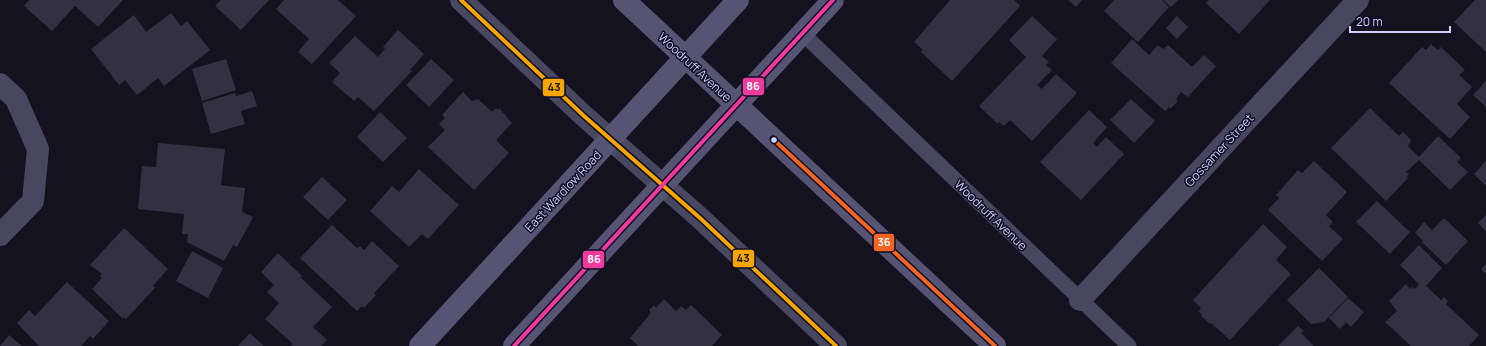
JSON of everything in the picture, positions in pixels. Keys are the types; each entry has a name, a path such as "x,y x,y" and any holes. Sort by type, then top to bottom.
{"main road":[{"name":"Woodruff Avenue","path":"624,0 995,346"},
{"name":"East Wardlow Road","path":"420,346 611,140 738,0"},
{"path":"514,346 833,0"}],"street":[{"path":"461,0 836,346"},
{"name":"Gossamer Street","path":"1080,300 1358,0"},
{"path":"0,84 16,100 38,149 33,201 0,235"}],"lane":[{"name":"Woodruff Avenue","path":"802,33 1129,346"}],"building":[{"path":"29,0 123,0 98,27 75,6 52,31 24,6"},
{"path":"221,0 269,0 241,30 215,6"},
{"path":"284,0 338,0 356,16 312,64 298,52 309,39 276,9"},
{"path":"950,0 1014,0 1020,6 952,81 921,52 923,50 914,42"},
{"path":"1068,0 1082,0 1076,7"},
{"path":"1114,0 1162,0 1169,7 1138,42 1104,11"},
{"path":"1163,0 1178,0 1171,7"},
{"path":"1209,0 1270,0 1239,34 1206,3"},
{"path":"1475,0 1486,0 1486,52 1454,22"},
{"path":"171,13 181,26 187,21 210,50 164,86 158,78 137,95 125,80 119,85 91,49 134,15 146,32"},
{"path":"1032,16 1057,39 1042,56 1049,62 1046,65 1052,70 1037,85 1042,89 1056,74 1077,93 1032,141 1010,120 1004,126 999,122 998,124 979,106 1026,57 1009,40"},
{"path":"1177,16 1188,27 1177,39 1166,28"},
{"path":"398,30 424,54 410,70 412,71 374,111 358,97 354,101 332,82 340,73 329,63 355,36 378,57 385,49 383,47"},
{"path":"1132,39 1149,55 1158,45 1163,49 1168,45 1192,67 1204,55 1216,66 1188,97 1181,92 1176,99 1178,101 1170,109 1169,107 1165,111 1111,63"},
{"path":"1431,44 1438,50 1441,47 1465,70 1459,75 1472,87 1457,104 1470,117 1450,139 1389,83 1422,47 1426,50"},
{"path":"226,59 236,90 202,101 192,69"},
{"path":"431,59 454,80 429,107 406,85"},
{"path":"1486,81 1486,107 1473,95"},
{"path":"252,91 257,106 241,111 245,124 211,134 202,103 235,93 236,96"},
{"path":"463,92 472,101 478,99 492,112 496,108 498,110 499,108 512,123 496,140 509,153 474,190 428,147 445,130 439,124 445,118 442,115"},
{"path":"1131,99 1155,121 1134,143 1110,120"},
{"path":"1370,108 1399,136 1403,132 1411,140 1408,146 1419,157 1438,136 1461,158 1457,162 1468,172 1450,190 1419,160 1406,172 1409,174 1407,176 1408,178 1386,201 1331,148"},
{"path":"1089,110 1107,127 1093,143 1097,147 1106,137 1124,154 1081,200 1040,162"},
{"path":"380,112 407,138 383,162 357,137"},
{"path":"158,143 225,149 221,185 245,188 242,212 253,217 237,247 233,245 224,261 187,242 188,234 182,234 184,214 138,209 142,166 156,167"},
{"path":"1314,161 1347,192 1326,215 1333,222 1329,226 1343,239 1322,261 1268,210 1279,198 1276,195 1298,170 1302,173"},
{"path":"1486,161 1486,186 1474,174"},
{"path":"419,169 459,205 428,239 422,234 409,247 370,211 392,186 399,192"},
{"path":"322,177 347,200 328,220 303,197"},
{"path":"1377,201 1410,232 1390,254 1356,222"},
{"path":"1486,215 1486,231 1478,223"},
{"path":"1444,218 1468,241 1446,265 1422,242 1423,241 1415,233 1424,222 1432,230"},
{"path":"1263,224 1287,247 1276,260 1291,274 1230,340 1201,316 1202,315 1198,311 1201,308 1193,300"},
{"path":"332,225 357,248 360,246 364,250 372,241 399,266 374,293 376,295 364,308 362,306 357,311 300,258"},
{"path":"124,228 168,269 153,286 155,288 126,319 124,317 123,319 92,289 102,278 100,276 102,274 90,265"},
{"path":"1419,245 1442,268 1426,286 1441,300 1444,297 1448,301 1446,304 1479,335 1469,346 1411,346 1385,322 1397,311 1389,301 1406,284 1410,289 1412,287 1415,289 1419,284 1400,265"},
{"path":"192,251 223,268 208,298 176,281"},
{"path":"278,253 302,276 300,277 332,307 313,327 327,340 321,346 291,346 293,344 265,319 279,303 267,292 274,285 261,272"},
{"path":"1486,264 1486,274 1481,269"},
{"path":"1319,268 1348,297 1324,322 1311,324 1287,300"},
{"path":"67,282 109,321 93,339 90,336 81,346 39,346 17,323 29,310 35,316"},
{"path":"1348,298 1364,312 1351,327 1346,322 1340,329 1329,318"},
{"path":"664,299 676,311 681,306 686,310 691,305 722,335 712,346 638,346 630,338 651,313 649,310 654,305 656,308"},
{"path":"1298,326 1304,331 1301,333 1314,346 1278,346"},
{"path":"250,333 264,346 238,346"},
{"path":"9,335 22,346 0,346"}],"transit line":[{"name":"43","path":"461,0 584,116 700,218 836,346"},
{"name":"86","path":"514,346 833,0"},
{"name":"36","path":"773,139 995,346"}]}
